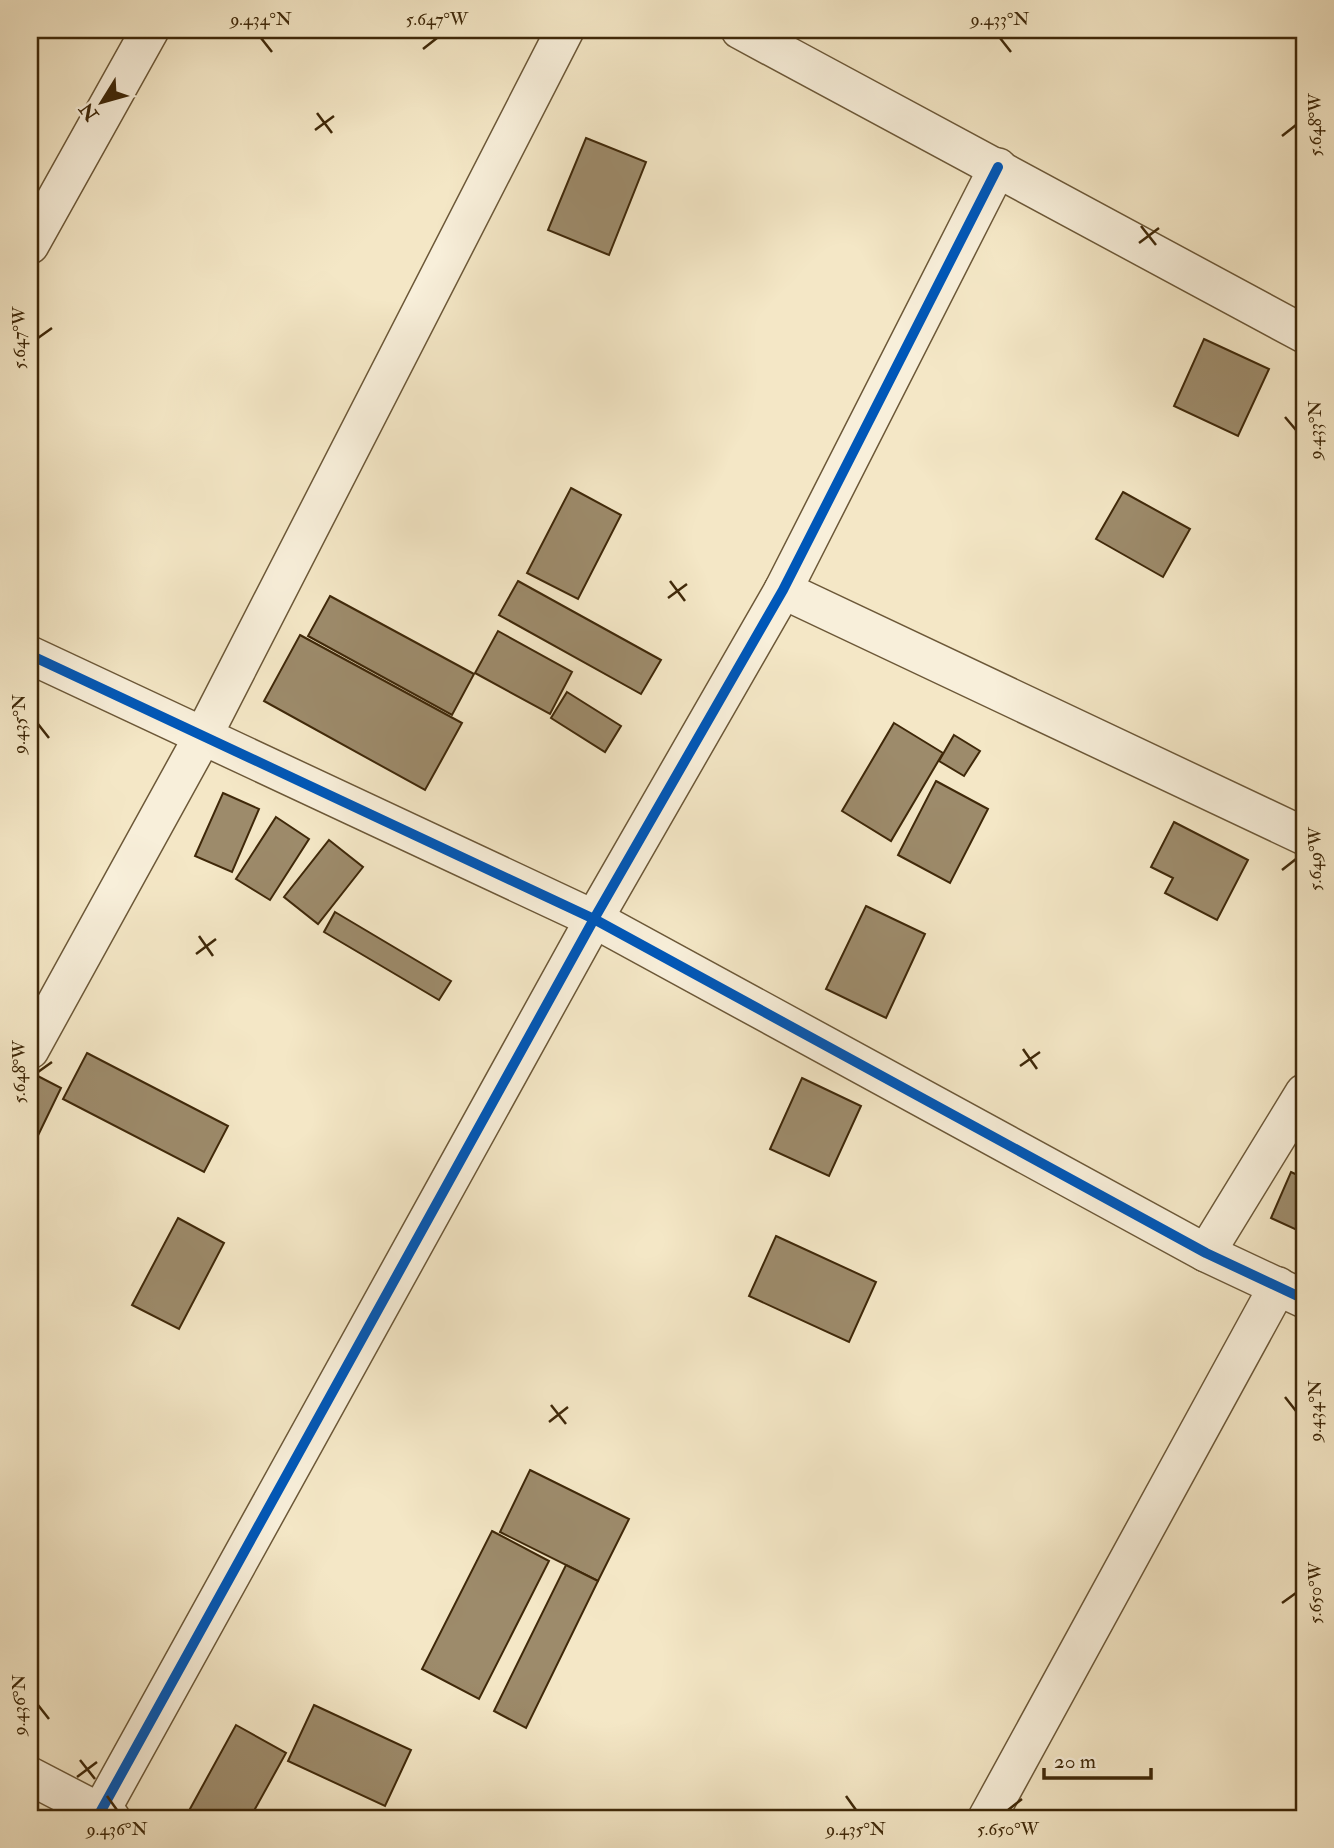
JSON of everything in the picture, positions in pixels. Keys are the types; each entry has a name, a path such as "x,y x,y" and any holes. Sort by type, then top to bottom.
{"street":[{"path":"30,245 150,30"},
{"path":"30,1050 203,736 565,30"},
{"path":"740,30 1304,334"},
{"path":"30,1776 102,1816 594,919 783,590 998,167"},
{"path":"783,590 1304,836"},
{"path":"30,655 594,919 1206,1253 1291,1292 987,1818"},
{"path":"1206,1253 1304,1093"}],"building":[{"path":"586,138 646,162 609,255 548,230"},
{"path":"1204,339 1269,369 1238,436 1174,406"},
{"path":"571,488 621,515 578,599 527,573"},
{"path":"1123,492 1190,529 1163,577 1096,539"},
{"path":"518,581 661,660 641,694 499,615"},
{"path":"330,596 474,674 452,715 308,636"},
{"path":"498,631 572,672 550,714 475,673"},
{"path":"300,635 462,723 425,790 264,701"},
{"path":"567,692 621,726 605,752 551,718"},
{"path":"894,723 943,753 891,841 842,811"},
{"path":"954,735 980,751 964,776 939,761"},
{"path":"936,781 988,809 950,883 898,855"},
{"path":"223,793 259,809 232,872 195,856"},
{"path":"276,817 309,839 270,900 236,879"},
{"path":"1174,822 1248,860 1217,920 1165,893 1173,878 1151,867"},
{"path":"329,840 363,867 318,924 284,897"},
{"path":"866,906 925,934 886,1018 826,989"},
{"path":"335,912 451,981 439,1000 324,932"},
{"path":"87,1053 228,1126 204,1172 63,1099"},
{"path":"30,1072 61,1088 30,1152"},
{"path":"802,1078 861,1106 829,1176 770,1149"},
{"path":"1291,1172 1304,1178 1304,1213 1297,1230 1271,1218"},
{"path":"178,1218 224,1243 179,1329 132,1305"},
{"path":"776,1236 876,1282 849,1342 749,1296"},
{"path":"530,1470 629,1519 598,1581 500,1532"},
{"path":"492,1531 549,1561 479,1699 422,1669"},
{"path":"566,1565 598,1581 526,1728 494,1711"},
{"path":"314,1705 411,1750 385,1806 288,1761"},
{"path":"236,1725 286,1753 250,1818 185,1818"}],"cycle path":[{"path":"97,1818 594,919 783,590 998,167"},
{"path":"30,655 594,919 1206,1253 1304,1299"}]}
